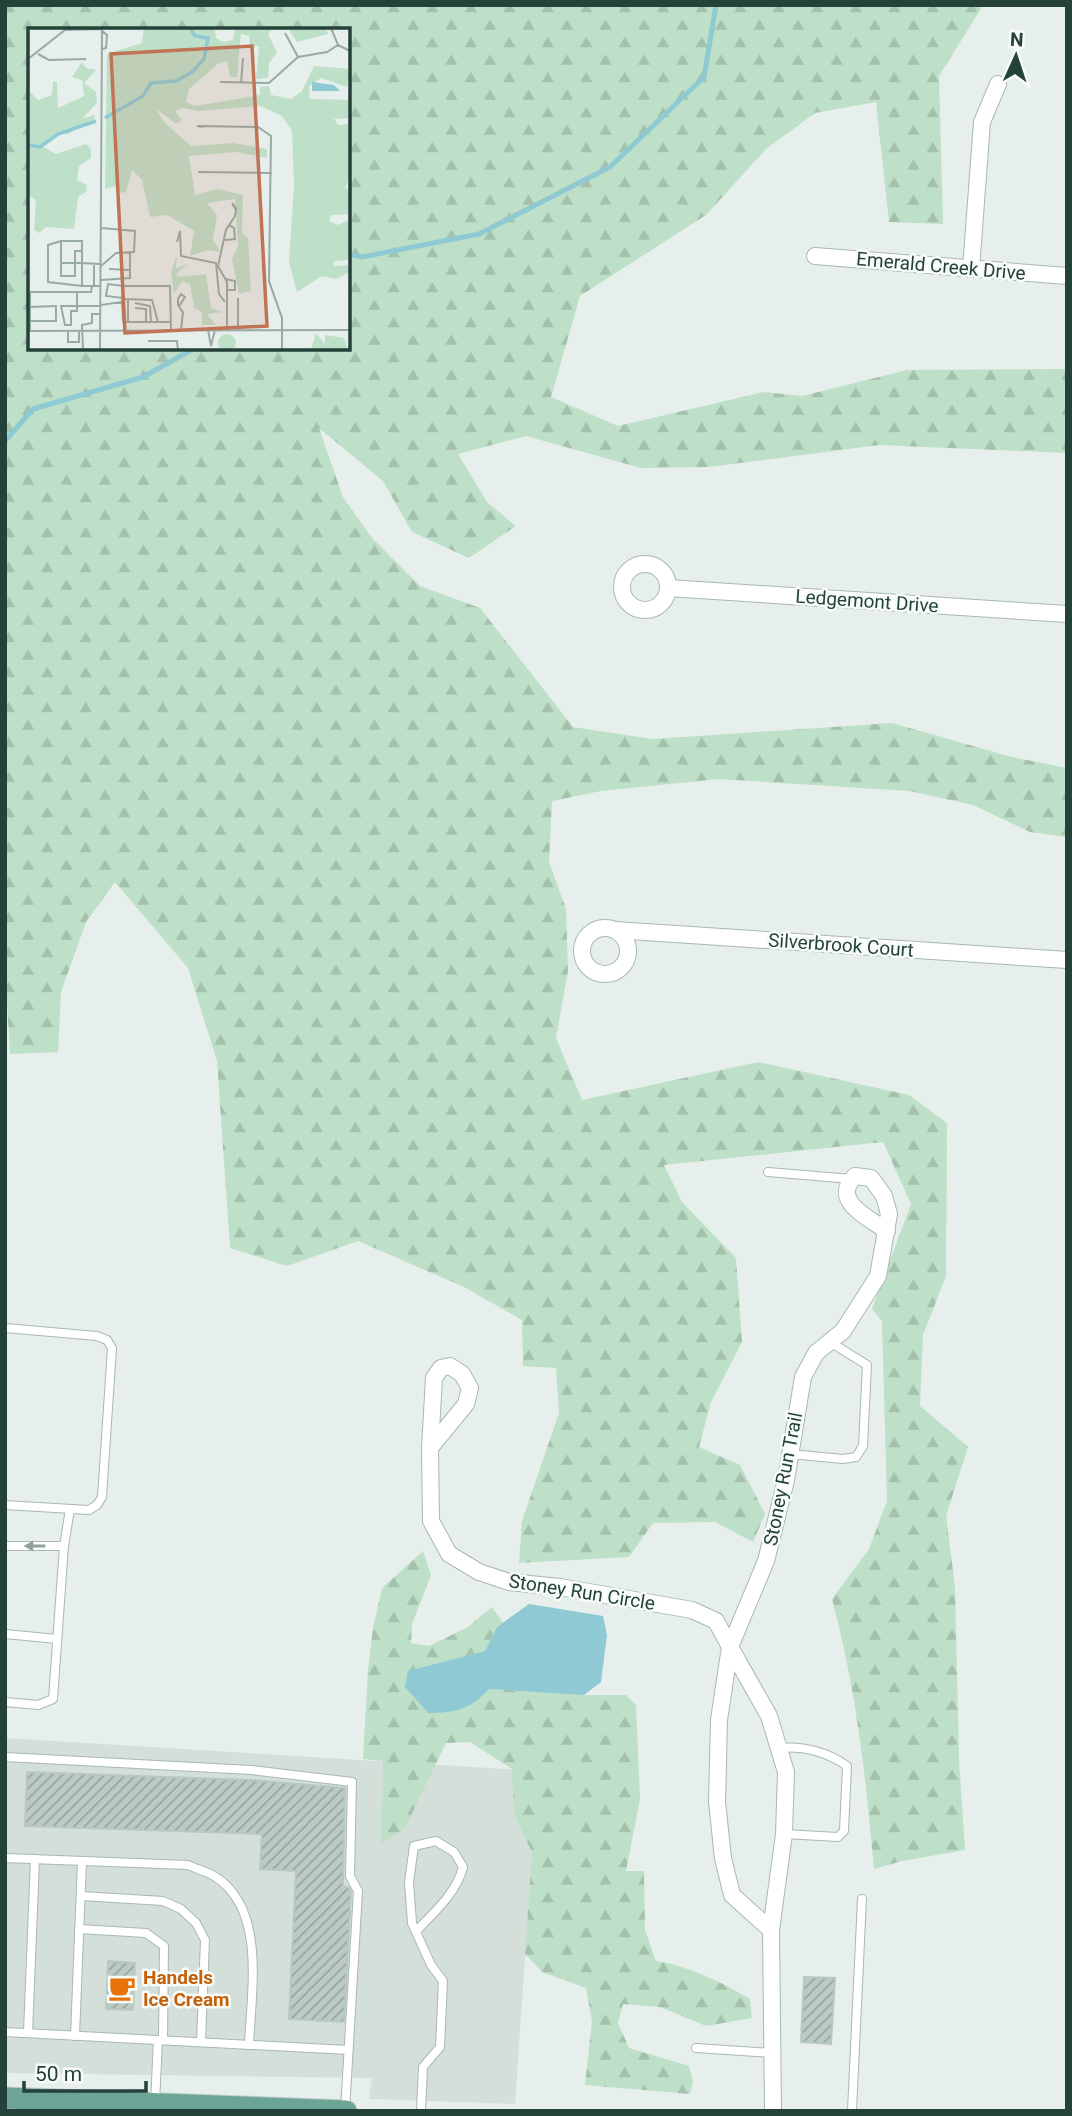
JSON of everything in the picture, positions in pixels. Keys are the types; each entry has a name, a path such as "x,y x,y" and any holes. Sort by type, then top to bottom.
{"main road":[{"path":"18,2103 345,2111"}],"street":[{"path":"971,269 982,122 998,84"},
{"name":"Emerald Creek Drive","path":"815,256 1067,276"},
{"name":"Ledgemont Drive","path":"668,588 1067,614"},
{"name":"Silverbrook Court","path":"615,930 1067,960"},
{"name":"Stoney Run Trail","path":"771,1930 732,1895 723,1858 717,1802 719,1720 730,1647 766,1561 786,1480 803,1377 816,1353 843,1332 878,1276 889,1214 884,1196 871,1178 855,1176 852,1179"},
{"path":"852,1179 847,1184 846,1193 850,1205 887,1231"},
{"name":"Stoney Run Circle","path":"430,1448 431,1521 449,1554 479,1572 509,1582 560,1587 692,1610 716,1621 730,1647"},
{"path":"730,1647 769,1716 786,1772 784,1834 771,1930 773,2111"}],"lane":[{"path":"768,1172 852,1179"},
{"path":"5,1328 97,1336 107,1340 111,1348 102,1497 97,1505 89,1510 5,1505"},
{"path":"790,1454 843,1459 856,1457 863,1446 867,1365 830,1342"},
{"path":"5,1702 38,1705 53,1699 64,1546 70,1509"},
{"path":"5,1546 64,1546"},
{"path":"5,1634 57,1639"},
{"path":"779,1748 795,1746 833,1756 847,1766 844,1831 838,1837 784,1834"},
{"path":"5,1758 251,1770 352,1782 350,1876 358,1891 345,2111"},
{"path":"416,1931 435,1912 460,1879 463,1867 454,1852 436,1841 414,1846 409,1882 412,1923 431,1965 443,1981 440,2047 423,2067 421,2111"},
{"path":"5,1858 188,1866 214,1875 233,1893 247,1920 252,1940 249,2045"},
{"path":"28,2033 35,1859"},
{"path":"75,2036 82,1861"},
{"path":"81,1896 163,1901 181,1909 197,1923 205,1940 201,2042"},
{"path":"852,2111 862,1899"},
{"path":"79,1929 146,1933 164,1946 160,2040 168,2106"},
{"path":"5,2032 348,2050"},
{"path":"696,2048 772,2053"}],"shaded area":[{"path":"5,1738 538,1771 515,2104 369,2099 372,2078 5,2073"}],"green space":[{"path":"5,5 982,7 939,76 943,224 889,222 876,102 815,113 766,149 706,215 580,296 551,397 618,426 764,392 802,396 907,370 1067,369 1067,453 879,445 709,467 641,468 526,436 458,454 487,502 516,526 469,558 412,532 383,481 319,428 343,497 372,538 420,586 480,608 573,727 653,739 892,723 1008,756 1067,768 1067,837 1030,832 973,805 909,791 719,779 601,791 552,801 549,862 566,909 568,971 556,1038 582,1100 758,1062 909,1095 947,1123 946,1276 923,1335 920,1406 968,1447 946,1516 955,1586 959,1759 965,1850 902,1861 874,1869 859,1733 848,1666 832,1599 869,1549 887,1501 882,1321 872,1309 911,1204 883,1142 664,1165 682,1202 736,1258 742,1342 711,1402 699,1447 740,1465 765,1514 753,1542 715,1522 653,1523 629,1557 519,1563 522,1521 559,1413 556,1368 523,1366 522,1320 464,1287 358,1241 287,1266 230,1248 217,1061 188,968 115,882 86,922 61,992 58,1052 10,1054 7,1002"},
{"path":"423,1551 431,1575 412,1624 411,1643 429,1646 468,1627 492,1607 503,1623 497,1627 485,1651 408,1672 419,1702 428,1713 489,1688 584,1695 626,1695 636,1705 640,1799 626,1871 644,1871 645,1930 656,1961 704,1976 750,1999 752,2018 706,2026 660,2007 623,2004 618,2023 629,2048 689,2066 693,2082 690,2094 585,2085 592,2021 586,1988 542,1972 525,1954 532,1852 514,1814 512,1769 470,1742 446,1743 405,1828 381,1844 383,1761 363,1759 373,1628 382,1588"}],"water":[{"path":"529,1604 603,1616 607,1635 601,1682 584,1695 489,1689 476,1701 462,1708 428,1713 405,1687 408,1671 485,1651 497,1627"}],"building":[{"path":"27,1772 250,1780 345,1788 343,1886 351,1891 344,2022 289,2019 296,1871 260,1869 262,1834 25,1826"},
{"path":"108,1961 135,1963 133,2010 106,2009"},
{"path":"804,1977 835,1978 831,2044 801,2042"}],"waterway":[{"path":"350,254 362,257 479,234 610,167 704,77 716,5"},
{"path":"5,441 33,409 143,377 191,350"}],"place":[{"name":"Handels Ice Cream","path":"122,1988"}]}
